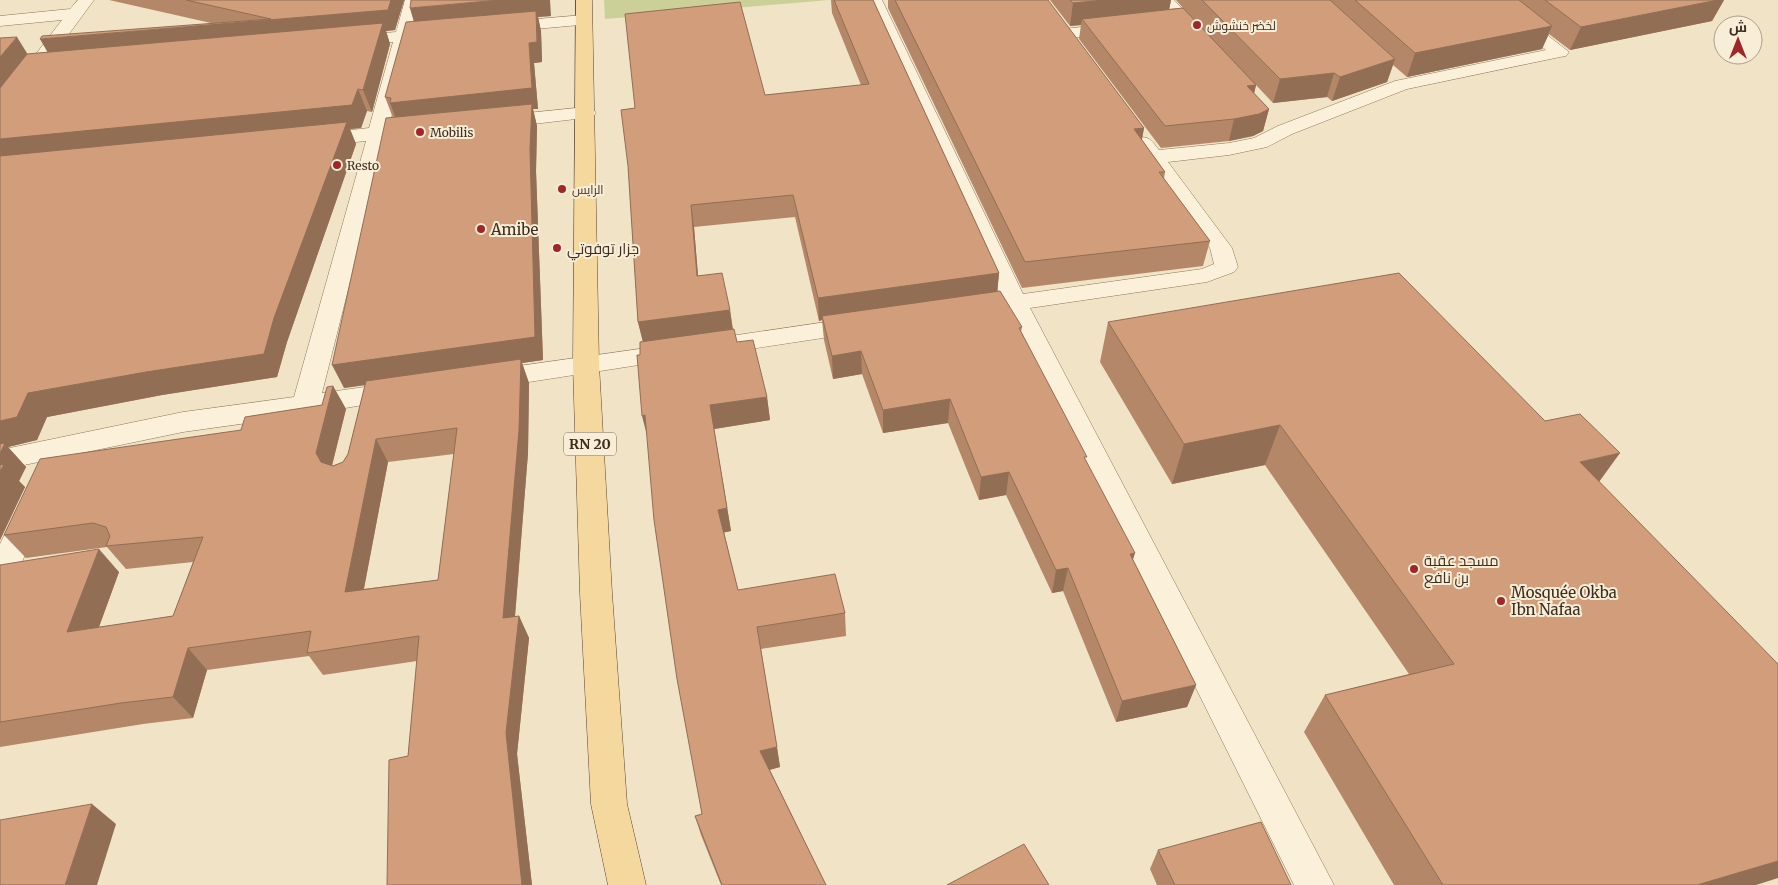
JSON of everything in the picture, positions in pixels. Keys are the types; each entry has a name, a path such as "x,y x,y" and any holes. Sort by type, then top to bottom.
{"main road":[{"name":"RN 20","path":"584,10 586,365 596,593 609,804 627,885"}],"street":[{"path":"0,114 86,0"},
{"path":"304,406 379,134 413,0"},
{"path":"874,0 1015,302 1315,885"},
{"path":"1166,0 1211,50"},
{"path":"1154,157 1229,149 1260,143 1285,130 1402,85 1560,52 1492,0"},
{"path":"489,28 584,10"},
{"path":"0,21 74,14"},
{"path":"1050,14 1081,57"},
{"path":"1166,23 1184,21"},
{"path":"1064,34 1129,27"},
{"path":"336,42 452,32"},
{"path":"34,69 53,67"},
{"path":"1388,72 1402,85"},
{"path":"477,124 586,113"},
{"path":"1272,115 1285,130"},
{"path":"947,312 1206,275 1226,267 1221,248 1132,126"},
{"path":"301,142 438,128"},
{"path":"470,382 879,322"},
{"path":"0,460 60,446 183,422 422,388"},
{"path":"358,423 364,396"},
{"path":"10,575 42,485 60,446"}],"green space":[{"path":"604,0 829,0 605,19"}],"building":[{"path":"186,0 391,0 388,10 40,39 42,36 271,19"},
{"path":"411,0 500,0 410,8"},
{"path":"834,0 873,0 999,273 818,298 793,195 691,205 697,276 722,273 730,310 638,322 628,166 621,110 635,108 625,14 740,2 765,95 869,84"},
{"path":"895,0 1048,0 1144,128 1134,129 1165,172 1159,172 1210,241 1025,262"},
{"path":"1070,0 1105,0 1073,3"},
{"path":"1202,0 1330,0 1395,59 1340,77 1334,73 1280,79"},
{"path":"1355,0 1519,0 1552,26 1415,53"},
{"path":"1545,0 1718,0 1581,27"},
{"path":"1183,8 1256,85 1247,86 1269,109 1259,114 1234,119 1165,126 1082,19"},
{"path":"536,11 537,42 529,43 532,88 390,103 391,98 385,97 406,22"},
{"path":"383,23 363,90 358,89 352,105 0,139 0,88 27,54"},
{"path":"17,37 0,57 0,38"},
{"path":"532,104 530,149 535,337 332,365 386,118"},
{"path":"347,122 274,318 264,354 28,393 17,417 0,421 0,156"},
{"name":"Mosquée Okba Ibn Nafaa","path":"1399,273 1545,421 1580,414 1620,453 1580,462 1778,664 1778,861 1697,885 1443,885 1325,695 1454,664 1280,425 1184,444 1108,322"},
{"path":"1000,291 1022,327 1019,328 1135,553 1130,554 1196,685 1122,701 1068,568 1056,570 1009,472 981,477 950,399 883,410 861,351 832,356 822,316"},
{"path":"734,329 737,342 753,340 767,397 710,405 727,508 718,510 738,590 835,574 845,613 757,627 777,747 760,751 826,885 722,885 695,816 702,814 677,679 654,520 645,415 642,416 637,355 640,355 640,342"},
{"path":"521,359 519,430 503,618 519,616 506,733 522,885 387,885 389,760 408,756 419,636 307,653 311,631 188,648 173,697 0,722 0,565 99,549 67,632 173,616 203,537 106,546 110,536 106,527 93,523 4,535 40,459 241,430 245,417 322,405 327,387 333,386 316,453 321,462 333,466 343,462 348,454 366,381","holes":["457,428 438,580 345,592 376,439"]},
{"path":"5,443 0,454 0,444"},
{"path":"92,804 65,885 0,885 0,820"},
{"path":"1261,822 1291,885 1175,885 1158,850"},
{"path":"1024,844 1049,885 947,885"}],"place":[{"name":"لخضر خنشوش","path":"1197,25"},
{"name":"Mobilis","path":"420,132"},
{"name":"Resto","path":"337,165"},
{"name":"الرايس","path":"562,189"},
{"name":"Amibe","path":"481,229"},
{"name":"جزار توفوتي","path":"557,248"},
{"name":"مسجد عقبة بن نافع","path":"1414,569"},
{"name":"Mosquée Okba Ibn Nafaa","path":"1501,601"}]}
